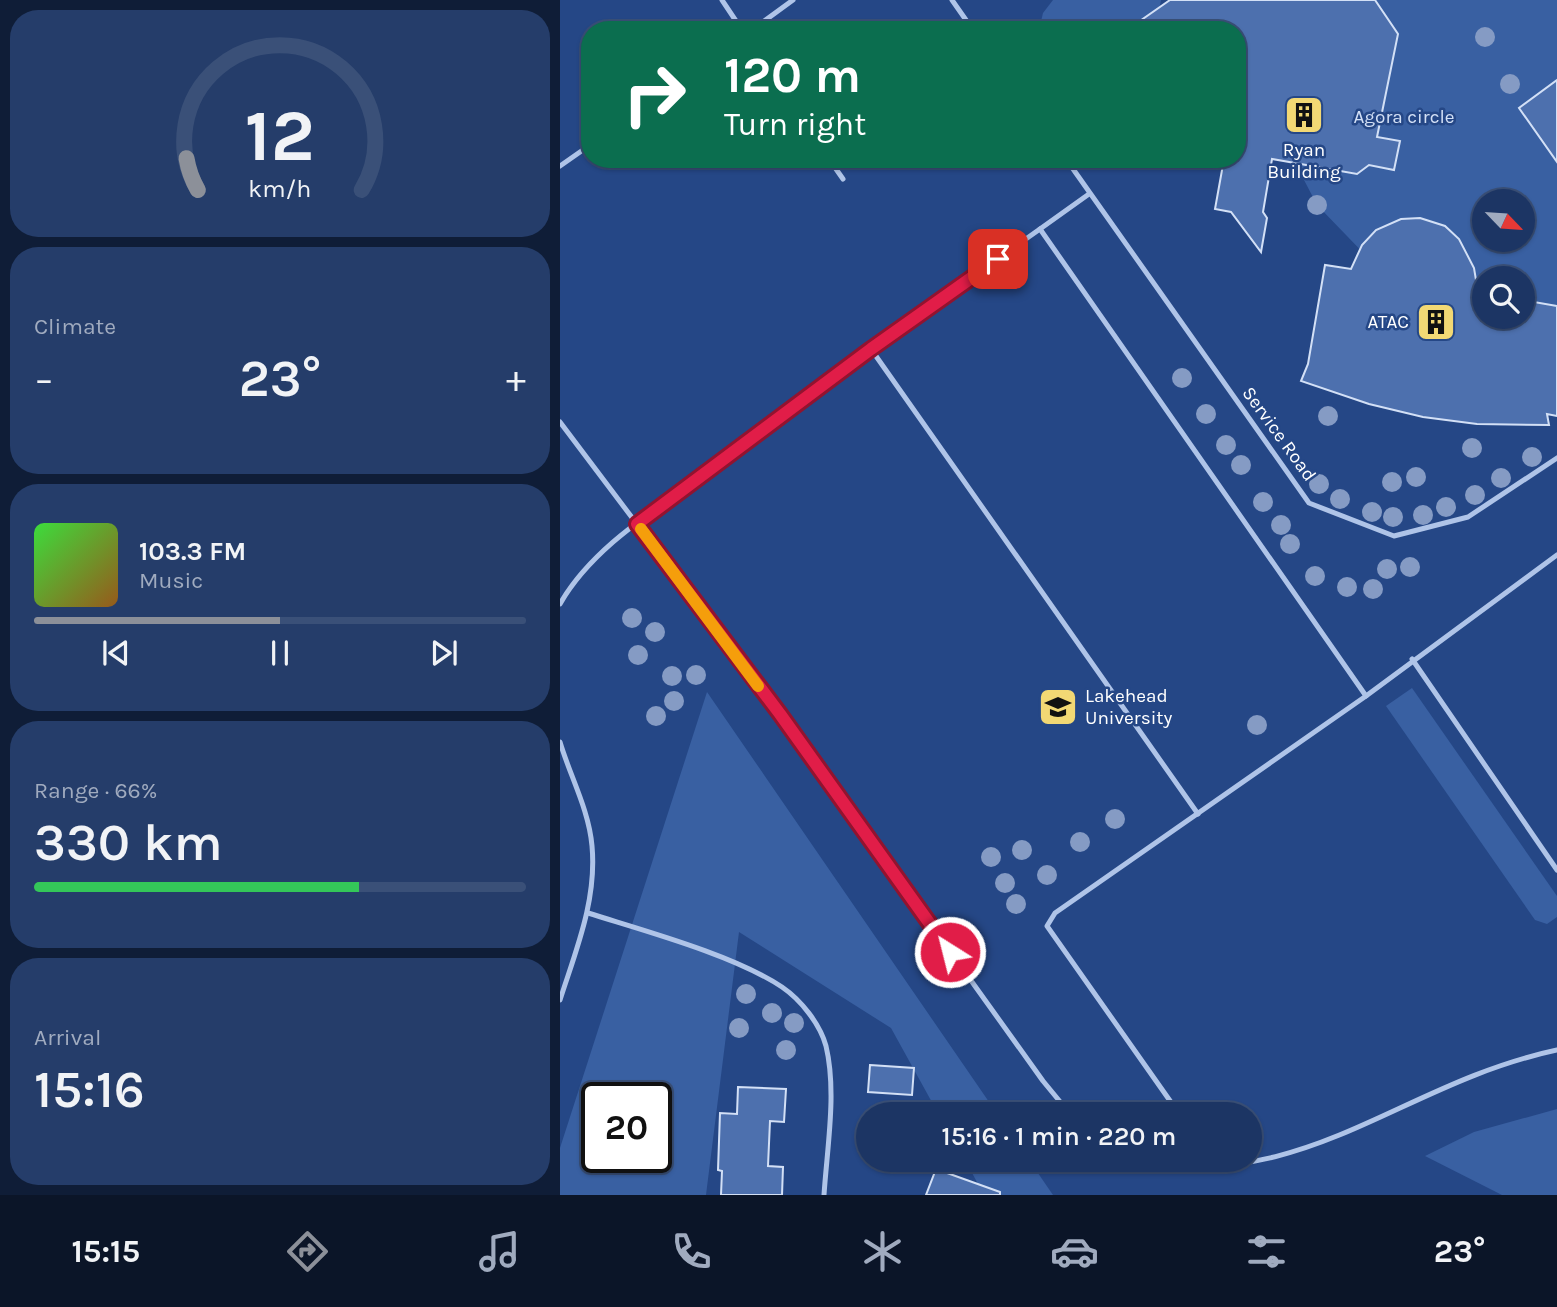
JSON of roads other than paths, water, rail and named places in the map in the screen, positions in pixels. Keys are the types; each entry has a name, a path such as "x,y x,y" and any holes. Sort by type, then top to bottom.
{"lane":[{"path":"722,0 736,21"},
{"path":"764,21 793,0"},
{"path":"952,0 967,21"},
{"path":"560,166 581,151"},
{"path":"835,168 843,179"},
{"name":"Service Road","path":"1072,168 1309,503 1394,536 1468,517 1557,458"},
{"path":"560,604 585,568 637,524 871,349 1089,194"},
{"path":"1040,229 1366,696"},
{"path":"871,349 1198,814"},
{"path":"560,422 780,714 1060,1102"},
{"path":"1171,1102 1047,926 1055,914 1366,696 1412,659 1557,555"},
{"path":"1412,659 1557,870"},
{"path":"560,742 586,818 592,846 588,913 560,1000"},
{"path":"588,913 744,967 783,988 810,1014 826,1046 831,1113 824,1195"},
{"path":"1421,1107 1470,1080 1557,1050"}],"place":[{"name":"Ryan Building","path":"1304,115"},
{"name":"ATAC","path":"1436,322"},
{"name":"Lakehead University","path":"1058,707"}],"park label":[{"name":"Agora circle","path":"1404,117"}]}
